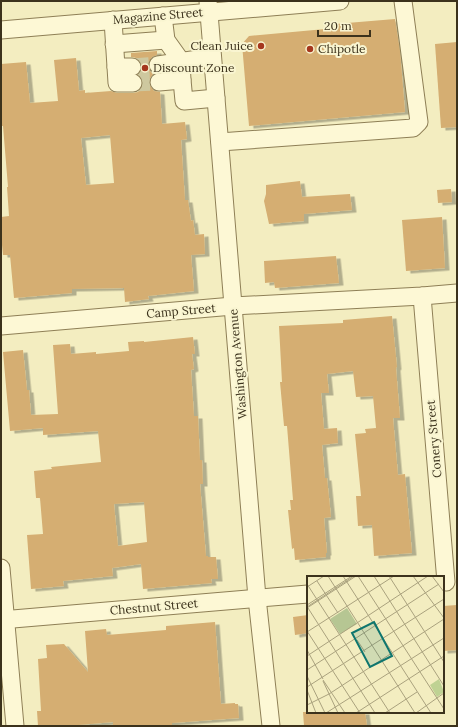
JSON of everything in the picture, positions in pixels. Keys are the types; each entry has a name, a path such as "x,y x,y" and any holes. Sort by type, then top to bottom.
{"street":[{"name":"Magazine Street","path":"1,30 163,16 208,6 340,1"},
{"path":"220,142 413,128 419,122 403,1"},
{"name":"Washington Avenue","path":"208,6 257,598 271,726"},
{"path":"163,16 166,40 181,61 184,101 216,98"},
{"path":"112,20 114,44 127,72"},
{"path":"114,44 166,40"},
{"path":"182,80 158,73 181,61 212,57"},
{"name":"Camp Street","path":"1,326 233,306 457,293"},
{"name":"Conery Street","path":"422,296 449,582"},
{"path":"1,568 3,620 15,726"},
{"name":"Chestnut Street","path":"3,620 307,594"}],"building":[{"path":"395,19 400,51 405,112 249,126 242,44 249,36 336,28 335,24"},
{"path":"457,42 457,127 441,128 435,44"},
{"path":"157,51 157,55 152,57 149,62 148,67 153,74 149,83 154,91 160,92 162,124 185,122 187,139 181,140 185,200 188,200 195,235 204,234 205,254 191,255 194,291 148,296 149,299 125,302 124,288 72,289 72,293 14,298 10,255 3,255 1,235 1,217 9,216 3,126 1,126 1,64 26,62 30,103 58,101 54,60 76,58 79,91 85,90 85,93 111,91 117,93 133,93 138,92 143,83 138,75 141,72 141,62 137,58 131,57 131,53","holes":["110,135 114,183 86,185 81,138"]},
{"path":"300,181 302,197 350,194 352,210 304,214 304,221 269,224 264,201 266,185"},
{"path":"451,189 452,202 438,203 437,190"},
{"path":"442,217 445,268 406,271 402,220"},
{"path":"336,256 339,283 275,288 274,282 265,283 264,261"},
{"path":"392,316 400,418 393,418 398,475 405,474 412,553 374,556 372,525 358,526 356,496 361,496 355,434 366,433 365,429 376,428 373,396 356,397 353,371 327,374 329,393 321,393 324,429 337,428 338,443 322,445 331,517 324,518 327,553 326,557 295,560 294,548 292,549 288,510 291,510 290,500 293,500 287,426 284,426 280,382 282,382 279,326 343,323 343,320"},
{"path":"193,337 195,354 192,354 194,369 191,370 194,416 198,416 200,460 202,460 203,484 200,484 206,556 216,557 218,579 211,579 212,583 143,589 141,564 112,568 113,576 63,581 64,586 31,589 27,535 43,534 40,498 36,498 34,471 52,469 51,467 101,462 98,431 43,435 43,428 10,431 3,352 23,350 31,415 58,414 53,345 70,344 71,354 96,352 96,354 129,351 128,342 144,342","holes":["144,502 147,542 118,546 114,504"]},
{"path":"457,605 457,650 444,651 444,606"},
{"path":"307,615 307,633 295,635 293,617"},
{"path":"215,622 221,704 238,704 239,718 172,723 172,726 113,726 113,722 67,726 38,726 37,711 41,711 38,659 47,658 46,645 64,644 88,672 85,631 106,629 107,635 166,630 166,626"},
{"path":"303,712 365,713 367,726 304,726"}],"tunnel":[{"path":"132,67 158,65"},
{"path":"133,83 159,82"}],"place":[{"name":"Clean Juice","path":"261,46"},
{"name":"Chipotle","path":"310,49"},
{"name":"Discount Zone","path":"145,68"}]}
